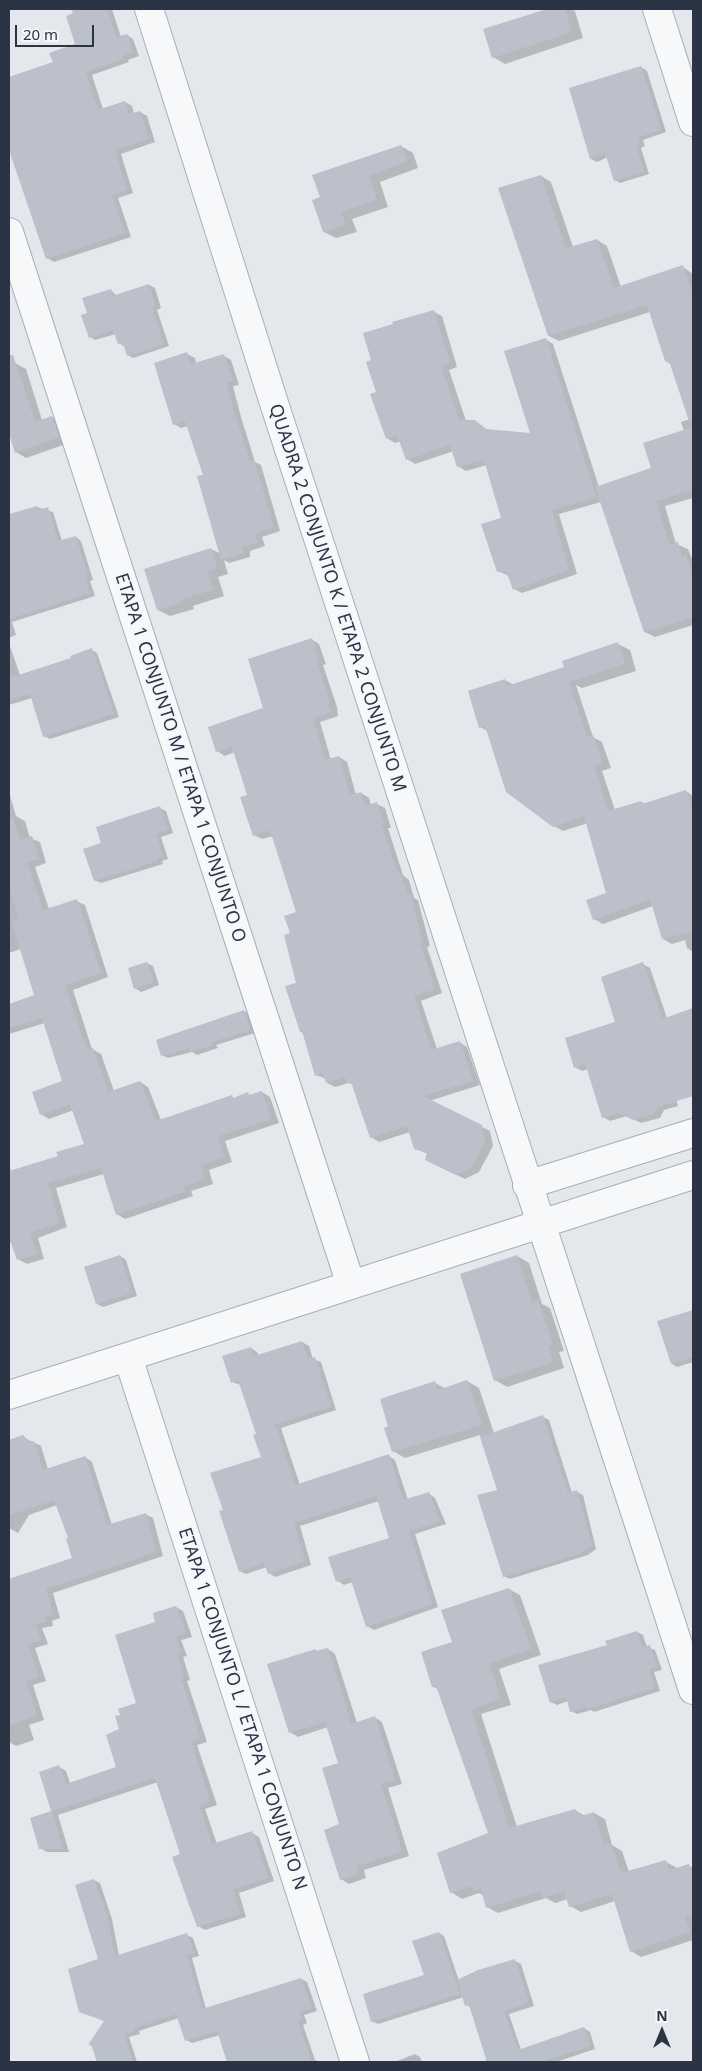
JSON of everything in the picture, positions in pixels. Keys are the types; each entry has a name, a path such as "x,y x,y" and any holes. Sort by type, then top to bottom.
{"street":[{"name":"QUADRA 2 CONJUNTO K / ETAPA 2 CONJUNTO M","path":"149,9 280,422 693,1690"},
{"path":"657,9 693,122"},
{"name":"ETAPA 1 CONJUNTO M / ETAPA 1 CONJUNTO O","path":"9,232 351,1285"},
{"path":"528,1185 693,1133"},
{"path":"9,1395 693,1175"},
{"name":"ETAPA 1 CONJUNTO L / ETAPA 1 CONJUNTO N","path":"128,1357 355,2062"}],"building":[{"path":"71,9 107,9 116,37 127,34 133,52 122,56 123,59 86,72 98,110 125,101 129,114 140,111 149,139 115,150 127,190 112,195 125,233 46,259 9,150 9,77 53,62 49,53 75,44 66,16 73,13"},
{"path":"547,9 565,9 572,32 492,58 483,29"},
{"path":"641,66 661,130 638,137 640,143 636,145 644,172 614,181 605,153 590,159 569,88"},
{"path":"401,145 407,161 369,176 377,200 341,212 346,225 323,232 312,200 320,197 312,175"},
{"path":"541,175 566,248 597,239 614,288 683,265 693,296 693,420 689,421 670,364 665,361 647,305 548,336 498,188"},
{"path":"149,284 156,306 152,307 164,344 127,356 123,343 118,344 113,330 89,338 81,315 87,313 82,298 111,289 112,296"},
{"path":"434,310 450,363 441,365 459,420 475,420 486,429 530,433 504,351 546,338 596,497 552,510 569,570 513,590 506,571 497,572 481,524 501,518 484,460 457,467 450,445 406,460 397,435 386,439 370,394 376,392 366,362 371,360 363,333 393,324 392,322"},
{"path":"187,352 191,364 224,354 233,381 227,383 234,412 250,461 254,460 274,527 255,533 258,542 243,547 243,553 221,560 197,476 203,475 185,421 173,425 154,363"},
{"path":"9,355 13,355 35,422 52,416 59,437 15,453 9,433"},
{"path":"693,427 693,490 656,501 669,545 678,542 682,557 686,556 693,578 693,617 644,632 595,487 651,468 643,443"},
{"path":"37,506 38,510 48,507 58,541 76,536 88,577 85,578 90,593 9,619 9,514"},
{"path":"211,548 217,568 207,571 213,590 182,599 182,602 157,610 144,569"},
{"path":"312,638 319,660 316,660 330,703 328,704 331,712 313,718 325,760 339,756 350,795 361,792 365,806 377,802 384,824 381,824 396,869 401,875 408,895 411,894 422,942 420,943 435,989 414,996 431,1050 460,1041 473,1081 423,1096 482,1125 485,1141 471,1168 456,1175 425,1160 427,1153 414,1149 407,1126 370,1138 351,1082 347,1083 345,1077 326,1083 323,1073 315,1076 302,1031 300,1032 285,986 296,983 284,935 290,933 284,916 296,912 270,830 253,836 240,797 247,795 232,747 216,752 208,727 263,708 248,659"},
{"path":"618,642 625,664 569,682 562,661"},
{"path":"92,648 114,714 43,737 30,694 9,700 9,678 71,658 70,656"},
{"path":"564,667 587,737 593,735 602,763 594,766 608,811 641,801 642,804 686,790 693,811 693,931 662,939 650,899 593,920 586,900 606,893 584,816 553,827 506,792 485,726 479,728 468,691 505,679 507,686"},
{"path":"160,806 168,830 156,834 163,856 157,858 158,861 94,881 83,849 101,843 96,827"},
{"path":"13,818 20,840 32,836 39,859 27,862 43,910 77,899 101,973 65,985 87,1050 93,1048 108,1092 140,1081 156,1121 232,1095 233,1098 248,1092 249,1095 262,1091 271,1119 218,1136 224,1157 201,1165 205,1179 184,1187 185,1192 116,1215 101,1168 48,1183 59,1223 30,1233 37,1254 17,1260 9,1240 9,1171 58,1156 56,1152 84,1144 70,1104 40,1115 32,1092 62,1081 42,1018 9,1028 9,1004 34,995 11,920 19,918 9,887 9,819"},
{"path":"147,962 154,982 134,989 128,968"},
{"path":"643,962 662,1019 693,1008 693,1096 657,1107 653,1114 633,1120 619,1113 602,1118 585,1063 574,1068 565,1038 615,1022 601,977"},
{"path":"244,1010 250,1030 212,1042 213,1045 190,1052 189,1048 161,1056 156,1040"},
{"path":"120,1255 132,1293 96,1304 84,1267"},
{"path":"517,1255 532,1302 538,1300 553,1345 548,1346 553,1362 494,1381 460,1274"},
{"path":"693,1310 693,1357 671,1364 657,1321"},
{"path":"302,1341 308,1359 315,1357 331,1407 275,1424 295,1485 389,1454 403,1500 429,1492 440,1521 409,1531 432,1604 366,1627 350,1577 336,1582 328,1557 389,1538 376,1496 294,1523 305,1561 268,1574 264,1563 239,1572 219,1511 223,1510 210,1473 261,1457 253,1435 256,1434 238,1380 231,1383 222,1356 251,1347 254,1356"},
{"path":"467,1380 482,1425 392,1452 384,1428 388,1426 380,1399 435,1381 438,1390"},
{"path":"543,1415 568,1493 577,1490 592,1546 586,1548 582,1553 503,1577 477,1495 497,1490 480,1437"},
{"path":"23,1435 30,1442 34,1441 43,1470 85,1456 107,1525 146,1513 156,1552 46,1589 53,1614 45,1617 46,1622 35,1624 41,1640 28,1644 39,1677 26,1681 37,1716 9,1725 9,1579 72,1558 66,1539 68,1538 54,1500 9,1515 9,1440"},
{"path":"509,1588 531,1649 489,1663 501,1699 471,1709 509,1828 575,1809 577,1814 580,1813 581,1816 594,1812 604,1845 611,1843 621,1873 666,1860 670,1870 689,1864 693,1878 693,1914 685,1917 690,1932 630,1952 612,1894 569,1907 564,1891 543,1898 541,1891 486,1908 481,1889 473,1891 472,1886 450,1893 437,1853 488,1833 436,1686 432,1687 421,1652 452,1642 441,1610"},
{"path":"176,1606 186,1633 175,1637 181,1652 177,1654 184,1677 181,1678 200,1738 191,1741 210,1801 199,1805 212,1844 252,1831 268,1878 233,1889 240,1914 197,1927 172,1857 180,1854 155,1778 52,1811 63,1849 39,1849 30,1818 51,1811 39,1772 59,1765 66,1784 116,1767 106,1735 119,1729 115,1716 120,1715 118,1709 136,1703 115,1635 155,1622 153,1613"},
{"path":"637,1631 642,1647 650,1645 657,1667 649,1669 655,1688 587,1709 586,1707 570,1712 566,1697 550,1703 538,1665 607,1645 605,1641"},
{"path":"328,1648 351,1724 375,1716 395,1780 381,1784 402,1851 357,1866 359,1874 340,1880 324,1830 339,1824 322,1768 338,1763 325,1722 289,1733 267,1664 316,1649 316,1651"},
{"path":"94,1879 107,1915 115,1956 187,1933 194,1953 187,1955 202,2009 301,1978 312,2008 299,2012 302,2020 298,2022 312,2062 227,2062 217,2031 185,2041 176,2014 134,2028 135,2031 124,2034 133,2062 97,2062 91,2044 88,2045 104,2021 79,2012 68,1969 98,1959 75,1885"},
{"path":"439,1932 460,1994 371,2022 363,1994 424,1975 412,1941"},
{"path":"515,1959 529,2003 504,2011 518,2050 584,2027 590,2046 542,2062 487,2062 469,2005 465,2006 457,1980 478,1970"}]}
